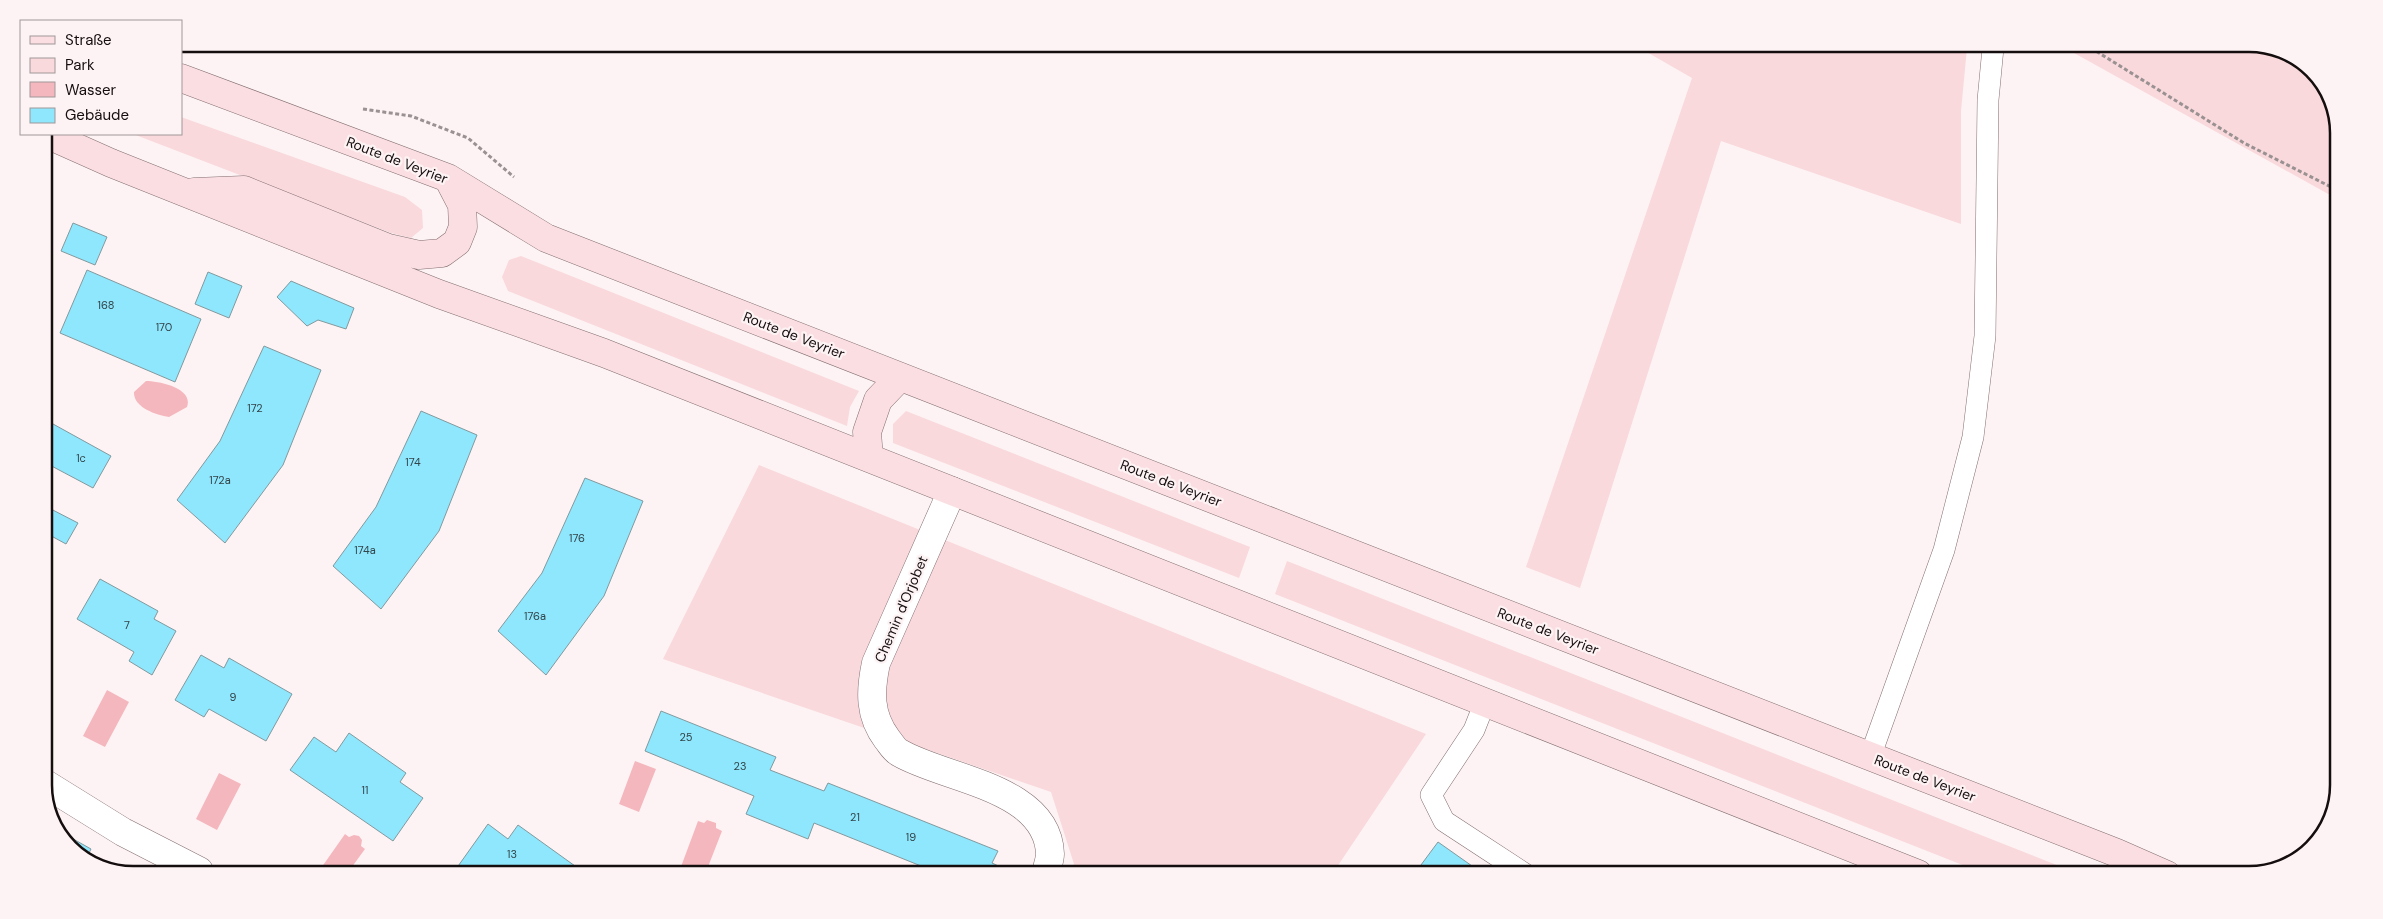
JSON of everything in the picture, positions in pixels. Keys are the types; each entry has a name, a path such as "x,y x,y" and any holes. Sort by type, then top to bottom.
{"main road":[{"name":"Route de Veyrier","path":"182,78 448,178 546,238 2144,866"},
{"path":"52,137 111,163 438,294 604,353 1898,866"},
{"path":"185,193 244,190 388,248 419,255 442,253 457,242 463,227 462,205 448,178"},
{"path":"869,458 867,432 878,400 900,377"}],"street":[{"name":"Chemin d'Orjobet","path":"952,491 876,663 871,687 873,713 882,732 898,753 1011,796 1035,816 1045,835 1050,854 1047,866"},
{"path":"53,789 123,832 189,866"}],"lane":[{"path":"1870,757 1944,550 1973,437 1985,336 1988,100 1993,52"},
{"path":"1485,702 1474,730 1431,795 1444,821 1513,866"}],"path":[{"path":"2097,52 2244,143 2330,186"}],"green space":[{"path":"1647,52 1967,52 1961,111 1961,224 1721,141 1580,588 1526,567 1692,78"},
{"path":"2072,52 2249,52 2260,53 2285,61 2303,73 2314,84 2326,108 2330,129 2330,195"},
{"path":"182,117 405,197 422,210 423,228 411,238 391,233 136,135 182,135"},
{"path":"521,256 859,391 850,407 847,426 508,291 502,277 509,260"},
{"path":"906,411 1250,547 1239,578 893,443 893,424"},
{"path":"759,465 1426,734 1338,866 1073,866 1074,864 1051,792 663,659"},
{"path":"1287,561 2059,866 1965,866 1275,594"}],"water":[{"path":"146,381 167,384 181,390 188,400 187,407 169,417 141,406 137,402 134,392"},
{"path":"107,690 129,702 105,747 83,736"},
{"path":"635,761 656,769 639,812 619,804"},
{"path":"219,773 241,784 217,830 196,819"},
{"path":"707,820 716,823 716,828 722,831 708,866 681,866 698,821 704,823"},
{"path":"345,834 349,837 359,836 362,840 361,846 365,849 353,866 323,866"}],"building":[{"path":"73,223 107,237 95,265 61,251"},
{"path":"87,270 201,319 175,382 60,333"},
{"path":"208,272 242,286 229,318 195,304"},
{"path":"291,281 354,308 346,329 318,320 307,326 277,297"},
{"path":"264,346 321,370 283,465 225,543 177,500 220,441"},
{"path":"421,411 477,435 439,531 381,609 333,566 376,507"},
{"path":"52,424 111,456 93,488 53,467"},
{"path":"585,478 643,501 604,596 546,675 498,631 542,573"},
{"path":"53,510 78,523 66,544 53,537"},
{"path":"100,579 158,611 154,619 176,631 152,675 129,661 134,652 77,619"},
{"path":"201,655 224,668 229,658 292,694 266,741 209,709 204,717 175,700"},
{"path":"661,711 776,757 770,770 824,791 828,783 998,851 992,863 998,866 921,866 814,823 808,839 746,814 754,796 645,751"},
{"path":"349,733 406,773 400,782 423,798 393,841 290,770 314,737 336,752"},
{"path":"488,824 508,839 518,825 575,866 458,866"},
{"path":"73,839 91,849 89,853"},
{"path":"1438,842 1472,866 1420,866"}]}
